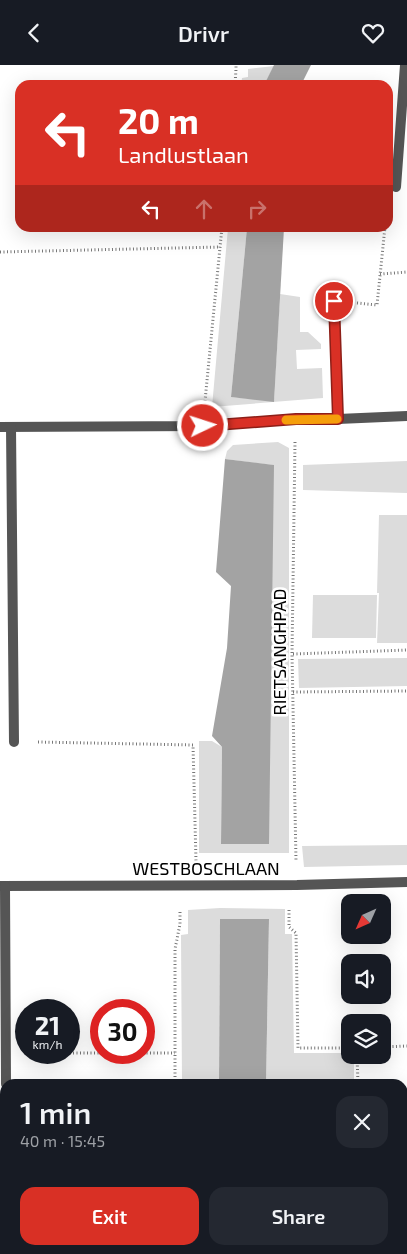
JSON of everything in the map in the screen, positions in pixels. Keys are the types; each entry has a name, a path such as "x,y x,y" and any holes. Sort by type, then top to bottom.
{"street":[{"path":"396,187 405,65"},
{"path":"334,301 338,419"},
{"path":"14,742 5,427 203,426 296,419 407,416"},
{"name":"WESTBOSCHLAAN","path":"6,1079 3,886 297,885 407,882"}],"path":[{"path":"235,80 236,65"},
{"path":"203,426 222,232"},
{"path":"334,301 377,305 384,232"},
{"path":"0,252 220,247"},
{"path":"380,274 407,272"},
{"name":"RIETSANGHPAD","path":"296,419 292,653 297,885"},
{"path":"292,653 407,650"},
{"path":"293,692 407,691"},
{"path":"14,742 194,745 197,885"},
{"path":"297,885 289,897 289,927 296,933 298,1048 341,1048"},
{"path":"175,1079 175,949 180,924 179,886"},
{"path":"391,1047 407,1047"},
{"path":"6,1053 175,1053"},
{"path":"357,1064 358,1079"}],"shaded area":[{"path":"274,65 311,65 304,80 266,80"},
{"path":"274,66 267,80 242,80 242,78 248,77 248,69"},
{"path":"228,232 247,232 231,397 274,401 280,294 300,297 300,332 308,332 321,344 321,349 296,350 297,369 322,368 323,398 212,407"},
{"path":"247,232 284,232 274,402 231,397"},
{"path":"278,442 289,448 289,853 199,853 199,741 212,741 222,747 221,844 273,465 225,459 227,451 233,445"},
{"path":"225,459 274,465 269,844 221,844 222,747 212,736 227,648 231,586 216,572"},
{"path":"407,461 407,493 303,490 303,465"},
{"path":"379,515 407,515 407,643 377,643"},
{"path":"313,595 377,595 376,638 312,638"},
{"path":"407,658 407,686 299,688 298,659"},
{"path":"407,845 407,865 304,867 302,846"},
{"path":"220,908 285,909 285,934 292,934 294,1053 341,1053 341,1064 354,1064 354,1079 266,1079 269,920 220,919 219,1079 182,1079 181,935 188,934 188,910"},
{"path":"220,919 269,919 266,1079 219,1079"}],"slow traffic":[{"path":"286,420 337,419"}],"route":[{"path":"203,426 296,419 338,419 334,301"}]}
